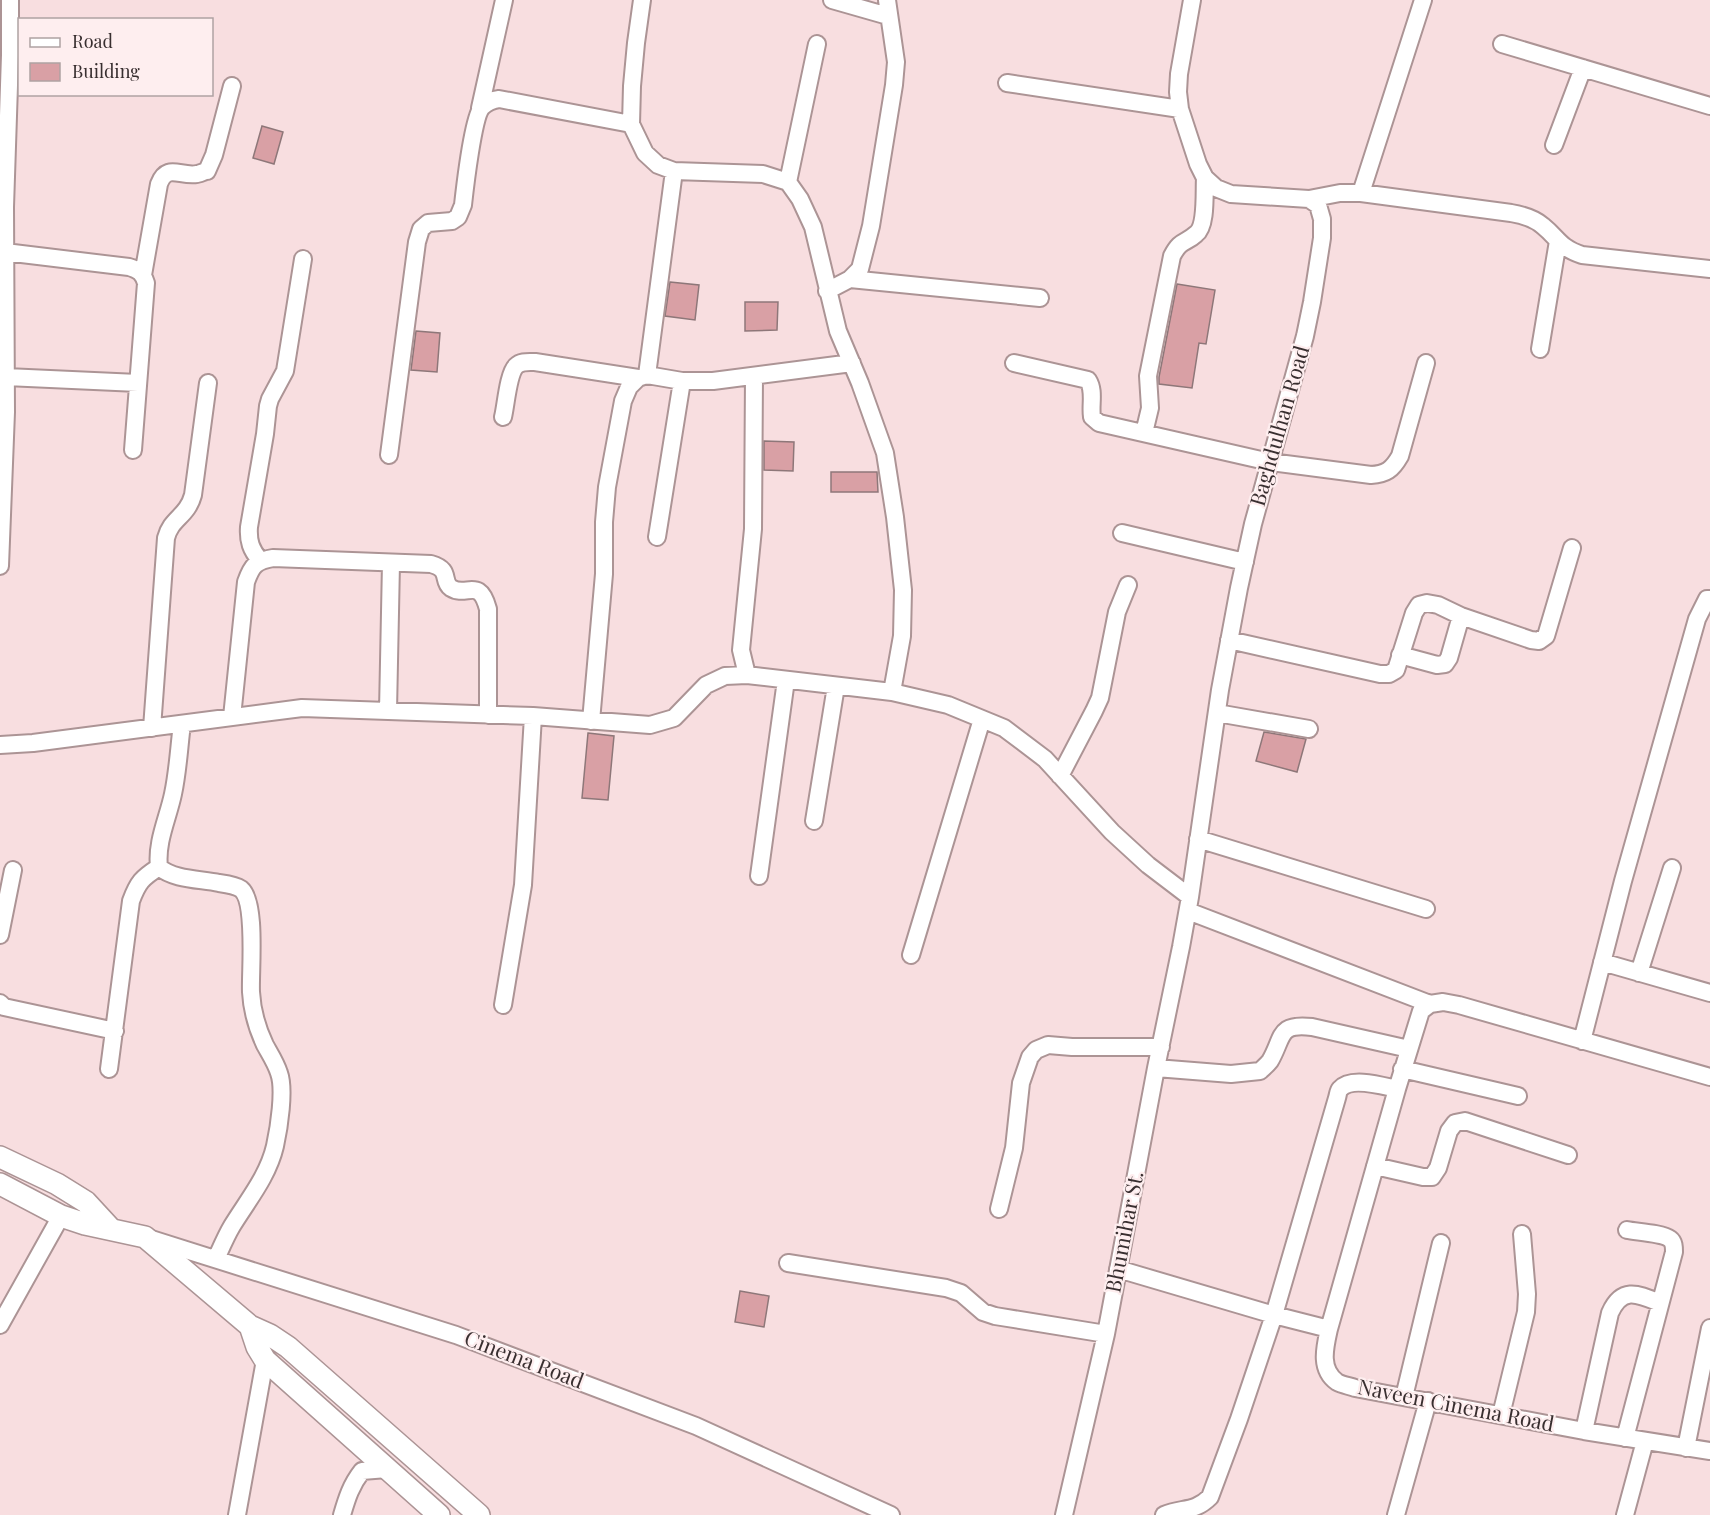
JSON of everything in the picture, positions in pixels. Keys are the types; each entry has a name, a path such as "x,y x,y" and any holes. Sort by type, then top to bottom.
{"main road":[{"path":"0,1157 86,1202 110,1228"},
{"path":"0,1184 61,1216 85,1224 145,1237 249,1326 270,1335 288,1347 479,1515"},
{"path":"249,1326 257,1347 266,1360 439,1515"}],"street":[{"path":"0,566 6,377 3,322 5,26 10,0"},
{"path":"389,455 417,242 421,229 428,223 458,217 463,205 475,122 504,0"},
{"path":"642,0 634,54 631,124 645,153 658,165 674,171 763,174 788,182 800,199 813,227 838,331 885,453 896,517 903,613 902,636 892,693"},
{"path":"827,291 850,279 860,269 863,260 871,226 896,62 887,8 832,0"},
{"path":"1192,0 1179,74 1180,109 1198,164 1205,178 1216,188 1231,194 1309,200 1340,193 1361,193 1511,213 1528,217 1543,226 1570,250 1582,255 1710,269"},
{"path":"1361,193 1423,0"},
{"path":"788,182 817,44"},
{"path":"1502,44 1710,106"},
{"path":"1554,145 1583,68"},
{"path":"1007,83 1180,109"},
{"path":"133,450 146,283 143,274 159,184 162,176 168,172 198,174 207,171 214,155 232,86"},
{"path":"480,108 488,101 499,99 631,124"},
{"path":"591,721 604,574 607,487 628,387 643,377 674,171"},
{"path":"1144,433 1150,408 1148,376 1172,255 1177,246 1196,235 1201,229 1205,178"},
{"name":"Baghdulhan Road","path":"1181,947 1229,640 1245,562 1270,462 1305,336 1320,249 1322,219 1318,205 1309,200"},
{"path":"1540,349 1558,241"},
{"path":"3,244 129,267 143,274"},
{"path":"260,560 252,550 248,537 249,527 268,406 285,371 303,259"},
{"path":"850,279 1040,298"},
{"path":"503,417 512,374 515,366 523,362 682,381 713,381 852,363"},
{"path":"1014,363 1088,380 1093,387 1090,409 1092,417 1099,423 1270,462 1371,475 1383,474 1393,468 1400,456 1426,363"},
{"path":"747,675 741,650 753,529 754,376"},
{"path":"6,377 138,383"},
{"path":"657,537 682,381"},
{"path":"152,728 166,538 169,528 190,505 193,495 208,383"},
{"path":"1122,533 1245,562"},
{"path":"1229,640 1380,674 1389,674 1396,670 1414,613 1419,605 1427,603 1539,641 1546,636 1572,548"},
{"path":"232,717 246,582 250,570 260,560 273,558 431,564 440,567 451,588 472,589 480,592 488,609 488,715"},
{"path":"388,711 391,563"},
{"path":"1060,776 1100,698 1117,612 1128,585"},
{"path":"1582,1041 1653,771 1697,619 1707,599 1710,599"},
{"path":"1400,655 1437,665 1445,664 1449,658 1461,616"},
{"path":"0,745 33,743 302,708 533,716 650,725 674,718 706,685 725,676 747,675 892,693 948,705 1004,728 1027,744 1045,759 1112,832 1189,904 1425,1007 1443,1002 1458,1005 1710,1077"},
{"path":"759,876 786,680"},
{"path":"814,821 836,686"},
{"path":"1217,713 1309,729"},
{"path":"503,1005 523,885 533,716"},
{"path":"911,955 982,719"},
{"path":"182,724 174,788 160,844 159,867 165,873 231,885 242,890 247,900 251,924 251,993 254,1014 280,1074 282,1086 275,1146 270,1163 216,1258"},
{"path":"1198,839 1426,909"},
{"path":"110,1069 132,901 136,886 143,877 159,867"},
{"path":"1639,973 1671,868"},
{"path":"0,934 13,870"},
{"name":"Bhumihar St.","path":"1064,1515 1106,1334 1181,947"},
{"path":"1602,962 1710,993"},
{"path":"0,1003 4,1007 115,1031"},
{"name":"Naveen Cinema Road","path":"1425,1007 1402,1069 1329,1329 1324,1352 1326,1369 1338,1382 1355,1388 1584,1431 1710,1451"},
{"path":"1156,1068 1231,1074 1260,1071 1269,1062 1282,1034 1291,1027 1299,1025 1409,1049"},
{"path":"999,1209 1014,1148 1021,1083 1030,1057 1036,1050 1048,1045 1161,1047"},
{"path":"1402,1069 1518,1096"},
{"path":"1164,1515 1195,1508 1210,1497 1274,1315 1336,1098 1341,1088 1348,1083 1357,1082 1397,1089"},
{"path":"1375,1166 1432,1177 1438,1168 1449,1131 1455,1123 1464,1121 1568,1155"},
{"path":"0,1324 61,1216"},
{"path":"1625,1438 1674,1252 1671,1239 1627,1230"},
{"path":"1501,1415 1526,1312 1527,1294 1522,1234"},
{"name":"Cinema Road","path":"145,1237 467,1339 696,1426 891,1515"},
{"path":"1404,1397 1441,1243"},
{"path":"788,1263 946,1288 961,1293 983,1312 995,1316 1106,1334"},
{"path":"1118,1269 1329,1329"},
{"path":"1584,1431 1614,1303 1620,1296 1629,1295 1642,1296 1660,1303"},
{"path":"1686,1448 1710,1328"},
{"path":"237,1515 266,1360"},
{"path":"1396,1515 1428,1401"},
{"path":"1625,1515 1645,1441"},
{"path":"342,1515 354,1481 363,1472 387,1468"}],"building":[{"path":"262,126 283,132 274,164 253,158"},
{"path":"670,282 699,285 695,320 665,316"},
{"path":"1177,284 1215,290 1206,344 1199,343 1192,388 1159,384"},
{"path":"745,302 778,302 777,330 745,331"},
{"path":"416,331 440,333 437,372 411,370"},
{"path":"764,441 794,442 793,471 764,470"},
{"path":"831,472 877,472 878,492 831,492"},
{"path":"1264,732 1306,739 1297,772 1256,761"},
{"path":"588,733 614,736 608,800 582,798"},
{"path":"740,1291 769,1296 764,1327 735,1322"}]}
